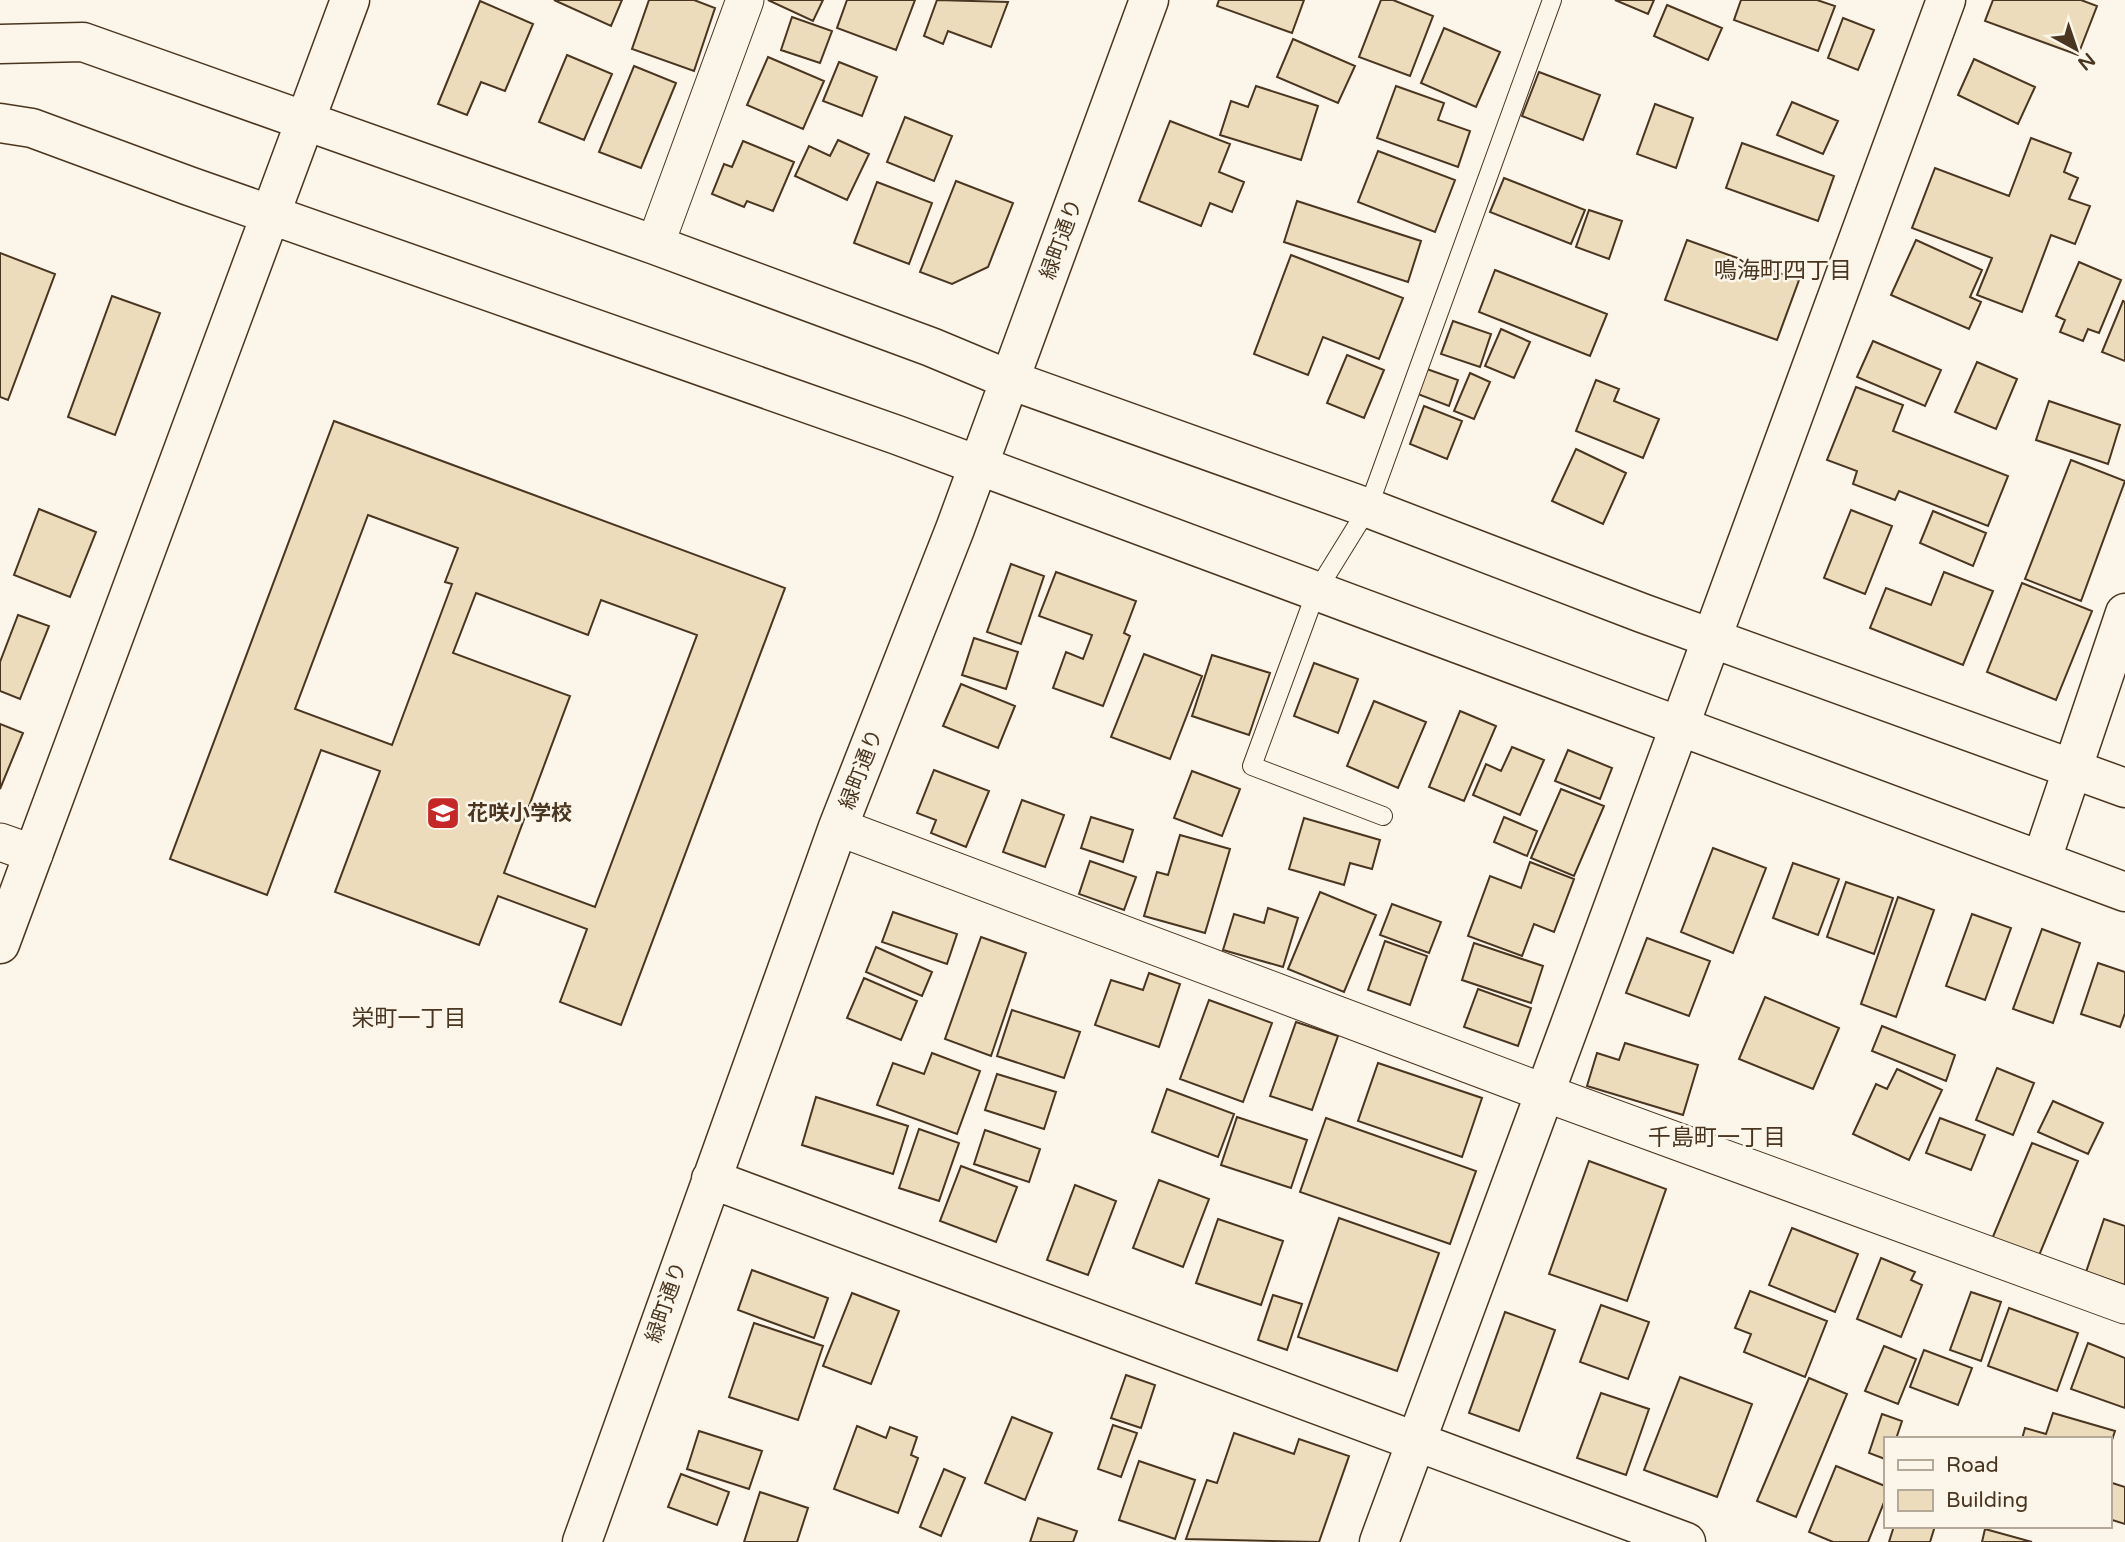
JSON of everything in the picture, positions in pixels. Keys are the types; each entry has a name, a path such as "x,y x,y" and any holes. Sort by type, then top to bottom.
{"street":[{"path":"0,944 17,848 272,214 350,0"},
{"path":"655,245 745,0"},
{"name":"緑町通り","path":"590,1540 711,1179 838,827 978,467 1149,0"},
{"path":"1379,1542 1946,0"},
{"path":"0,44 83,42 655,245 931,347 1010,380 1368,508 1713,639 2125,788"},
{"path":"0,123 32,128 897,435 1315,592 1680,723 2125,892"},
{"path":"2042,859 2125,613"},
{"path":"838,827 1545,1093 2125,1305"},
{"path":"711,1179 1686,1542"}],"lane":[{"path":"1383,816 1252,766 1315,592 1368,508 1552,0"}],"building":[{"path":"554,0 622,0 611,26"},
{"path":"649,0 694,0 715,8 694,71 632,49"},
{"path":"768,0 823,0 813,21"},
{"path":"847,0 915,0 896,50 837,28"},
{"path":"937,0 1008,2 991,47 948,31 943,44 924,36"},
{"path":"1219,0 1304,0 1292,33 1217,6"},
{"path":"1381,0 1393,0 1433,16 1410,76 1359,57"},
{"path":"1615,0 1654,0 1648,14"},
{"path":"1741,0 1817,0 1835,6 1818,51 1734,20"},
{"path":"1993,0 2081,0 2097,6 2078,55 1985,21"},
{"path":"480,1 533,24 505,91 481,82 467,115 438,104"},
{"path":"1667,5 1722,28 1708,60 1654,36"},
{"path":"792,17 832,31 820,63 781,50"},
{"path":"1843,18 1874,30 1858,70 1828,58"},
{"path":"1444,28 1500,52 1476,107 1421,83"},
{"path":"1293,39 1355,66 1338,103 1277,77"},
{"path":"567,55 612,74 584,140 539,122"},
{"path":"768,57 824,81 803,129 747,105"},
{"path":"1974,59 2035,87 2018,124 1958,95"},
{"path":"839,62 877,77 862,116 823,101"},
{"path":"634,66 676,83 641,168 599,152"},
{"path":"1539,72 1600,95 1583,140 1522,116"},
{"path":"1256,86 1318,106 1301,160 1220,135 1231,101 1248,107"},
{"path":"1396,86 1444,103 1438,120 1470,131 1458,167 1377,138"},
{"path":"1792,102 1838,121 1823,154 1777,135"},
{"path":"1655,104 1693,118 1676,168 1637,154"},
{"path":"905,117 952,136 934,181 887,162"},
{"path":"1170,121 1230,144 1219,172 1244,182 1232,212 1210,203 1201,226 1139,201"},
{"path":"2031,138 2071,153 2064,172 2078,178 2069,199 2090,206 2075,244 2051,235 2022,312 1977,295 1992,258 1912,228 1935,168 2009,196"},
{"path":"838,140 869,154 847,200 795,176 809,146 830,156"},
{"path":"743,141 794,162 773,211 747,201 744,207 712,194 724,164 732,167"},
{"path":"1742,143 1834,176 1818,221 1726,188"},
{"path":"1378,151 1455,180 1435,232 1358,202"},
{"path":"1504,178 1585,210 1571,244 1490,212"},
{"path":"956,181 1013,203 988,267 952,284 920,272"},
{"path":"877,182 932,203 909,264 854,243"},
{"path":"1297,201 1421,241 1408,282 1284,242"},
{"path":"1589,210 1622,221 1609,259 1576,247"},
{"path":"1687,240 1799,280 1777,340 1665,300"},
{"path":"1916,240 1982,270 1970,297 1981,302 1969,329 1891,295"},
{"path":"0,253 55,274 8,400 0,397"},
{"path":"1291,255 1403,298 1379,359 1323,337 1308,375 1254,354"},
{"path":"2079,262 2121,280 2099,333 2088,329 2083,341 2060,332 2065,320 2056,316"},
{"path":"1495,270 1607,314 1590,356 1479,312"},
{"path":"112,296 160,313 115,435 68,417"},
{"path":"2123,301 2125,302 2125,361 2102,352"},
{"path":"1453,321 1491,334 1480,367 1441,354"},
{"path":"1501,329 1530,342 1514,378 1485,366"},
{"path":"1873,341 1941,370 1925,406 1857,377"},
{"path":"1347,355 1384,370 1364,418 1327,403"},
{"path":"1977,362 2017,379 1996,429 1955,412"},
{"path":"1424,368 1458,380 1449,406 1415,393"},
{"path":"1470,373 1490,382 1474,419 1454,411"},
{"path":"1596,380 1619,389 1614,401 1659,419 1643,458 1576,431"},
{"path":"1856,387 1903,405 1893,431 2008,476 1988,526 1899,491 1895,500 1853,484 1857,471 1827,460"},
{"path":"2049,401 2120,425 2108,464 2036,440"},
{"path":"1424,406 1462,421 1447,459 1410,444"},
{"path":"334,421 785,588 621,1025 560,1002 587,929 498,896 479,945 335,892 380,771 321,750 267,895 170,859","holes":["368,515 458,548 445,582 452,584 392,745 295,709","476,593 588,635 601,600 697,635 595,907 504,873 570,696 453,653"]},
{"path":"1576,449 1626,473 1603,524 1552,501"},
{"path":"2071,460 2125,481 2081,601 2025,579"},
{"path":"39,509 96,532 70,597 14,575"},
{"path":"1851,510 1892,526 1865,594 1824,578"},
{"path":"1933,511 1986,533 1973,566 1920,543"},
{"path":"1011,564 1044,576 1021,644 987,632"},
{"path":"1056,572 1136,601 1124,633 1130,636 1103,706 1053,688 1066,652 1083,659 1092,635 1039,616"},
{"path":"1944,572 1993,591 1963,665 1870,628 1886,588 1931,605"},
{"path":"2022,583 2092,611 2056,700 1987,672"},
{"path":"18,615 49,626 20,699 0,691 0,662"},
{"path":"974,638 1018,652 1006,689 962,675"},
{"path":"1144,654 1202,676 1170,759 1111,737"},
{"path":"1212,655 1270,673 1249,735 1192,716"},
{"path":"1314,663 1358,679 1338,733 1294,716"},
{"path":"961,684 1015,706 998,748 943,726"},
{"path":"1374,701 1426,722 1398,788 1347,766"},
{"path":"1460,711 1496,726 1464,801 1429,787"},
{"path":"0,724 23,733 0,789"},
{"path":"1512,747 1544,760 1520,815 1473,795 1486,764 1501,771"},
{"path":"1568,750 1612,768 1600,799 1555,781"},
{"path":"934,770 989,791 966,847 931,833 936,820 917,813"},
{"path":"1192,771 1240,789 1222,836 1174,818"},
{"path":"1561,789 1604,806 1574,876 1531,858"},
{"path":"1022,800 1064,815 1045,867 1003,852"},
{"path":"1091,817 1133,830 1123,862 1081,848"},
{"path":"1504,817 1537,831 1527,856 1494,842"},
{"path":"1304,818 1380,840 1372,869 1350,863 1344,885 1289,869"},
{"path":"1180,835 1230,849 1205,933 1144,916 1157,872 1168,875"},
{"path":"1713,848 1766,868 1733,953 1681,932"},
{"path":"1090,861 1136,877 1124,910 1079,894"},
{"path":"1530,862 1574,879 1554,932 1534,924 1522,956 1468,936 1490,876 1521,888"},
{"path":"1793,863 1839,879 1818,935 1773,918"},
{"path":"1846,882 1893,898 1874,954 1827,937"},
{"path":"1320,892 1376,915 1344,992 1288,969"},
{"path":"1898,897 1934,910 1896,1017 1861,1004"},
{"path":"1392,904 1441,922 1429,953 1380,935"},
{"path":"1268,908 1298,918 1283,967 1223,950 1234,914 1264,923"},
{"path":"893,912 957,934 947,964 882,942"},
{"path":"1972,914 2011,928 1985,1000 1946,986"},
{"path":"2042,929 2080,943 2053,1023 2013,1009"},
{"path":"981,937 1026,953 991,1056 945,1039"},
{"path":"1647,938 1710,961 1689,1016 1626,993"},
{"path":"1385,941 1427,956 1410,1005 1368,990"},
{"path":"1474,943 1543,966 1531,1003 1462,980"},
{"path":"876,947 932,972 922,996 866,972"},
{"path":"2098,963 2125,972 2125,1013 2120,1027 2081,1014"},
{"path":"1149,973 1180,984 1159,1047 1095,1025 1111,980 1143,990"},
{"path":"864,978 917,1001 901,1040 847,1018"},
{"path":"1478,989 1531,1008 1518,1046 1464,1027"},
{"path":"1765,997 1839,1028 1813,1089 1739,1059"},
{"path":"1209,1000 1272,1023 1243,1102 1180,1079"},
{"path":"1012,1010 1080,1032 1064,1078 997,1056"},
{"path":"1296,1022 1338,1036 1312,1110 1270,1096"},
{"path":"1882,1026 1955,1055 1946,1081 1872,1051"},
{"path":"1625,1043 1698,1065 1683,1115 1587,1086 1597,1053 1619,1060"},
{"path":"932,1053 980,1071 957,1134 877,1105 893,1063 924,1074"},
{"path":"1378,1063 1482,1098 1462,1157 1358,1121"},
{"path":"1997,1068 2034,1083 2013,1135 1976,1120"},
{"path":"1897,1069 1942,1090 1909,1160 1853,1134 1876,1084 1887,1089"},
{"path":"997,1074 1056,1092 1044,1129 985,1110"},
{"path":"1167,1089 1234,1114 1218,1157 1152,1132"},
{"path":"816,1097 908,1126 893,1174 802,1145"},
{"path":"2053,1101 2103,1123 2088,1154 2038,1132"},
{"path":"1237,1117 1307,1140 1291,1188 1221,1165"},
{"path":"1326,1118 1476,1171 1450,1244 1300,1192"},
{"path":"1940,1118 1985,1135 1971,1170 1926,1153"},
{"path":"919,1129 959,1143 939,1201 899,1188"},
{"path":"985,1130 1040,1149 1029,1182 974,1164"},
{"path":"2032,1143 2078,1161 2038,1258 1992,1239"},
{"path":"1589,1161 1666,1189 1627,1301 1549,1274"},
{"path":"961,1166 1017,1187 996,1242 940,1221"},
{"path":"1159,1180 1209,1199 1183,1267 1133,1248"},
{"path":"1075,1185 1116,1201 1088,1275 1047,1260"},
{"path":"1339,1218 1439,1253 1397,1371 1298,1337"},
{"path":"1218,1219 1283,1241 1261,1305 1196,1283"},
{"path":"2104,1219 2125,1226 2125,1285 2086,1272"},
{"path":"1792,1228 1858,1254 1835,1312 1769,1285"},
{"path":"1881,1258 1915,1272 1911,1280 1922,1285 1901,1337 1857,1319"},
{"path":"752,1270 828,1298 814,1338 738,1310"},
{"path":"1750,1291 1827,1321 1805,1377 1744,1352 1751,1334 1735,1328"},
{"path":"1971,1292 2001,1302 1981,1361 1950,1350"},
{"path":"852,1293 899,1311 871,1384 823,1366"},
{"path":"1273,1295 1302,1304 1287,1350 1258,1340"},
{"path":"1601,1305 1649,1322 1628,1379 1580,1362"},
{"path":"2009,1308 2078,1333 2057,1391 1988,1366"},
{"path":"1505,1312 1555,1330 1519,1431 1469,1413"},
{"path":"754,1323 823,1346 798,1420 729,1397"},
{"path":"2088,1343 2125,1358 2125,1408 2071,1389"},
{"path":"1884,1346 1916,1359 1898,1404 1865,1391"},
{"path":"1924,1350 1972,1368 1958,1405 1910,1387"},
{"path":"1126,1375 1155,1385 1141,1428 1111,1418"},
{"path":"1680,1377 1752,1404 1717,1497 1644,1470"},
{"path":"1809,1378 1847,1394 1796,1517 1757,1501"},
{"path":"1601,1393 1649,1409 1626,1475 1577,1458"},
{"path":"2053,1413 2115,1431 2111,1443 2111,1437 2023,1437 2025,1428 2046,1434"},
{"path":"1882,1414 1902,1421 1897,1437 1884,1437 1884,1459 1869,1453"},
{"path":"1012,1417 1052,1433 1025,1500 985,1483"},
{"path":"1113,1425 1137,1433 1121,1477 1098,1469"},
{"path":"857,1426 886,1438 890,1427 917,1437 911,1455 918,1458 898,1513 834,1489"},
{"path":"699,1431 762,1451 749,1489 687,1469"},
{"path":"1234,1433 1294,1454 1299,1439 1349,1456 1319,1542 1186,1539 1207,1480 1217,1483"},
{"path":"1139,1461 1195,1480 1175,1539 1119,1520"},
{"path":"1836,1466 1884,1486 1884,1502 1868,1542 1833,1542 1809,1532"},
{"path":"944,1469 965,1478 941,1536 920,1527"},
{"path":"681,1474 729,1492 717,1525 668,1507"},
{"path":"2111,1483 2125,1487 2125,1524 2111,1520"},
{"path":"760,1492 808,1508 797,1542 744,1542"},
{"path":"1038,1518 1077,1531 1073,1542 1030,1542"},
{"path":"1893,1528 1934,1528 1930,1542 1889,1542"},
{"path":"1985,1529 2032,1542 1982,1542"}],"place":[{"name":"花咲小学校","path":"443,813"}],"district":[{"name":"鳴海町四丁目","path":"1783,270"},
{"name":"栄町一丁目","path":"409,1018"},
{"name":"千島町一丁目","path":"1717,1137"}]}
